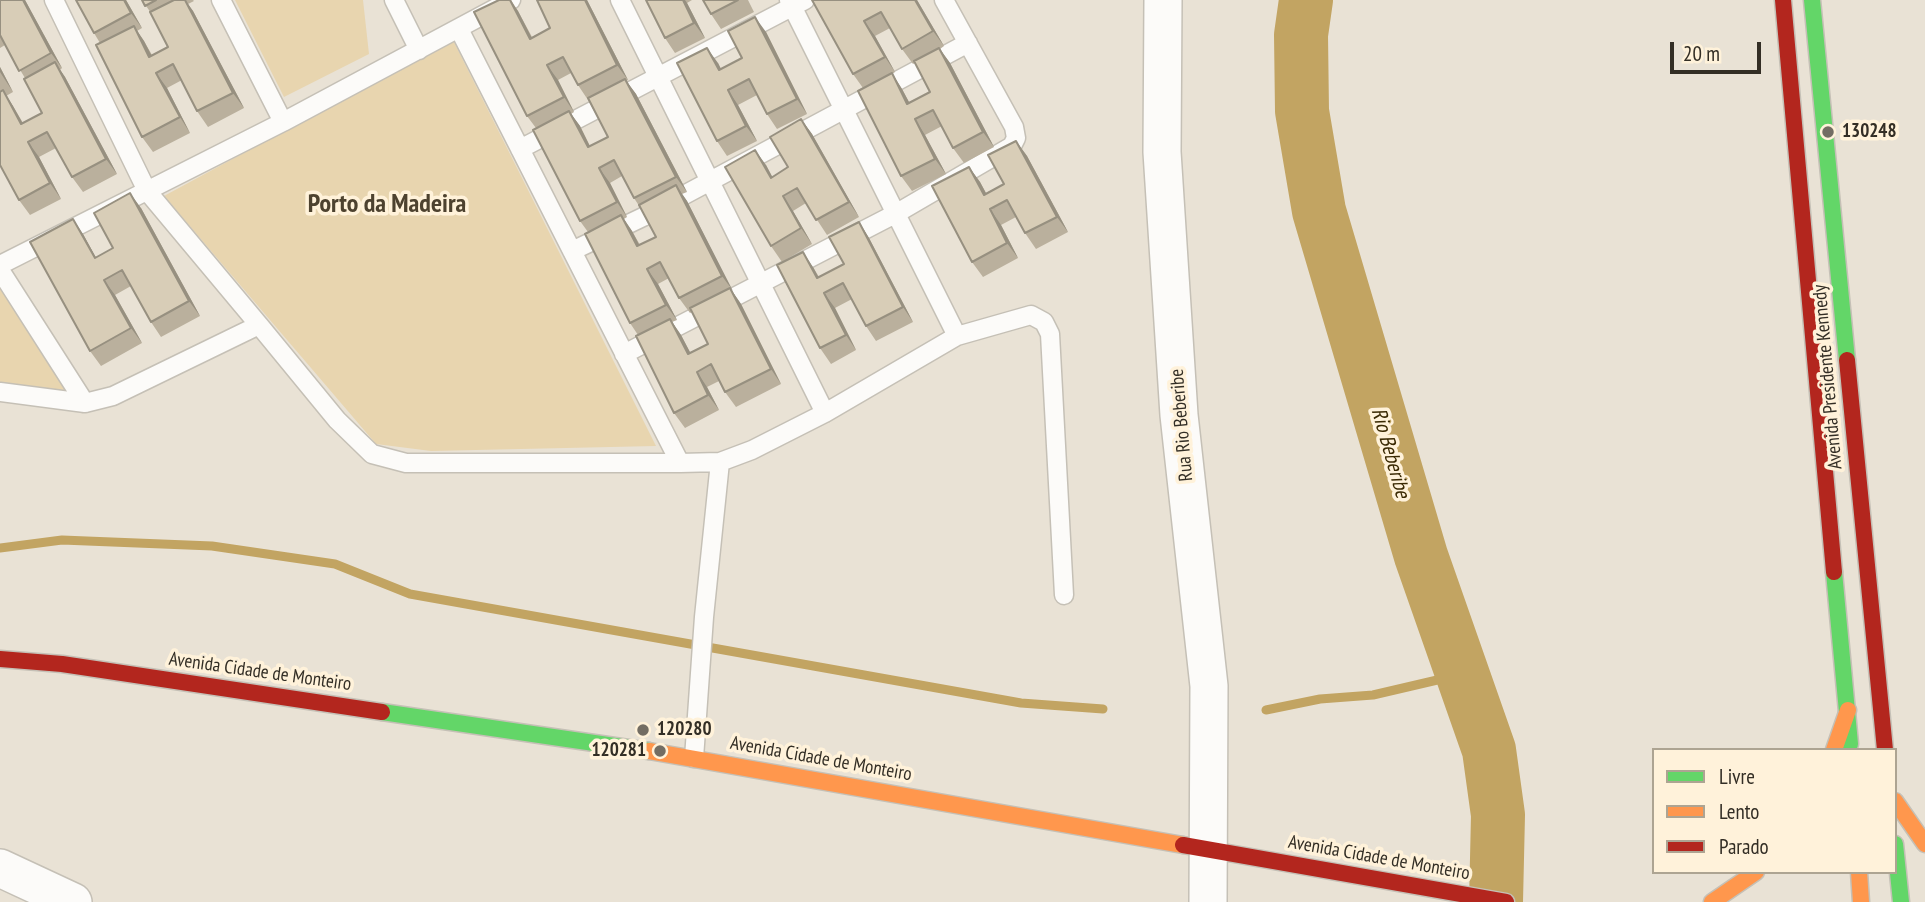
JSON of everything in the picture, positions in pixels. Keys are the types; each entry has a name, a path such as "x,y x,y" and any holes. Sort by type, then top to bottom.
{"main road":[{"name":"Avenida Presidente Kennedy","path":"1783,0 1851,748"},
{"name":"Avenida Presidente Kennedy","path":"1812,0 1885,748"},
{"name":"Avenida Cidade de Monteiro","path":"0,659 62,664 694,758 1506,902"},
{"path":"1835,748 1848,710"},
{"path":"1897,805 1925,844"},
{"path":"1897,863 1901,902"},
{"path":"1712,902 1753,874"},
{"path":"1859,874 1861,902"}],"street":[{"name":"Rua Rio Beberibe","path":"1163,0 1162,152 1179,415 1209,686 1208,902"},
{"path":"0,868 72,902"}],"lane":[{"path":"54,0 146,191 337,419 372,454 406,463 720,462 752,450 825,413 957,336 1031,315 1044,322 1050,334 1064,595"},
{"path":"221,0 283,122"},
{"path":"394,0 419,50"},
{"path":"620,0 825,413"},
{"path":"624,354 897,213 1012,146 1016,138 1014,127 944,0"},
{"path":"85,403 0,267 283,122 507,1"},
{"path":"520,149 796,2 844,107 957,336"},
{"path":"459,29 680,463"},
{"path":"572,251 711,181 844,107 968,43"},
{"path":"0,392 85,403 113,396 259,325"},
{"path":"694,758 720,462"}],"shaded area":[{"path":"235,0 363,0 369,54 284,97"},
{"path":"453,40 656,446 431,451 376,444 164,196"},
{"path":"0,283 74,396 0,385"}],"building":[{"path":"0,0 23,0 51,53 19,71 0,35"},
{"path":"76,0 124,0 131,13 94,33"},
{"path":"142,0 156,0 145,6"},
{"path":"174,0 185,0 233,93 197,111 173,64 156,73 180,117 142,137 96,45 134,26 149,57 168,47 150,12"},
{"path":"499,0 510,0 530,39 550,28 537,0 585,0 617,65 578,85 563,57 547,65 564,97 527,116 474,12"},
{"path":"646,0 683,0 694,23 665,38"},
{"path":"703,0 738,0 711,14"},
{"path":"812,0 915,0 933,31 902,49 881,12 864,21 885,57 853,74"},
{"path":"755,17 797,99 767,114 749,79 728,90 746,126 717,141 677,63 707,48 719,70 742,58 728,31"},
{"path":"939,48 983,132 953,148 933,110 915,119 935,159 901,176 858,91 892,73 907,104 930,92 914,61"},
{"path":"55,62 106,159 72,177 47,132 28,142 50,183 19,200 0,165 0,92 3,90 21,124 42,113 24,79"},
{"path":"625,79 676,177 634,198 614,160 599,168 617,202 580,221 533,130 569,111 588,147 608,137 588,98"},
{"path":"801,119 849,202 816,220 797,188 783,196 801,228 771,246 725,167 755,150 771,178 788,167 770,137"},
{"path":"1016,141 1057,217 1025,233 1007,200 990,209 1007,243 972,262 932,186 969,167 984,195 1004,184 988,155"},
{"path":"676,185 722,276 679,298 660,262 647,269 666,305 630,323 585,234 621,215 637,246 656,237 639,205"},
{"path":"130,193 189,301 151,322 122,270 104,280 131,328 90,351 30,242 73,219 95,258 113,248 94,213"},
{"path":"859,222 903,307 866,326 843,283 824,293 846,335 820,348 777,265 803,252 817,278 844,264 829,237"},
{"path":"730,288 771,369 725,392 711,364 697,372 708,395 674,413 636,336 670,319 688,354 708,344 690,308"}],"waterway":[{"name":"Rio Beberibe","path":"1306,0 1301,35 1302,111 1319,211 1421,556 1489,750 1498,815 1496,902"},
{"path":"0,548 62,540 212,546 335,564 410,594 1021,703 1103,709"},
{"path":"1266,710 1320,699 1373,695 1463,674"}],"traffic: fast":[{"path":"1812,0 1847,360"},
{"path":"1834,572 1850,744"},
{"path":"382,712 649,751"},
{"path":"1897,863 1901,902"}],"traffic: slow":[{"path":"1835,748 1848,710"},
{"path":"649,751 1183,845"},
{"path":"1897,804 1925,844"},
{"path":"1712,902 1753,874"},
{"path":"1859,874 1861,902"}],"traffic: jam":[{"path":"1783,0 1834,572"},
{"path":"1847,360 1885,748"},
{"path":"0,659 62,664 382,712"},
{"path":"1183,845 1506,902"}],"place":[{"name":"130248","path":"1828,132"},
{"name":"120280","path":"643,730"},
{"name":"120281","path":"660,751"}],"district":[{"name":"Porto da Madeira","path":"387,205"}]}
